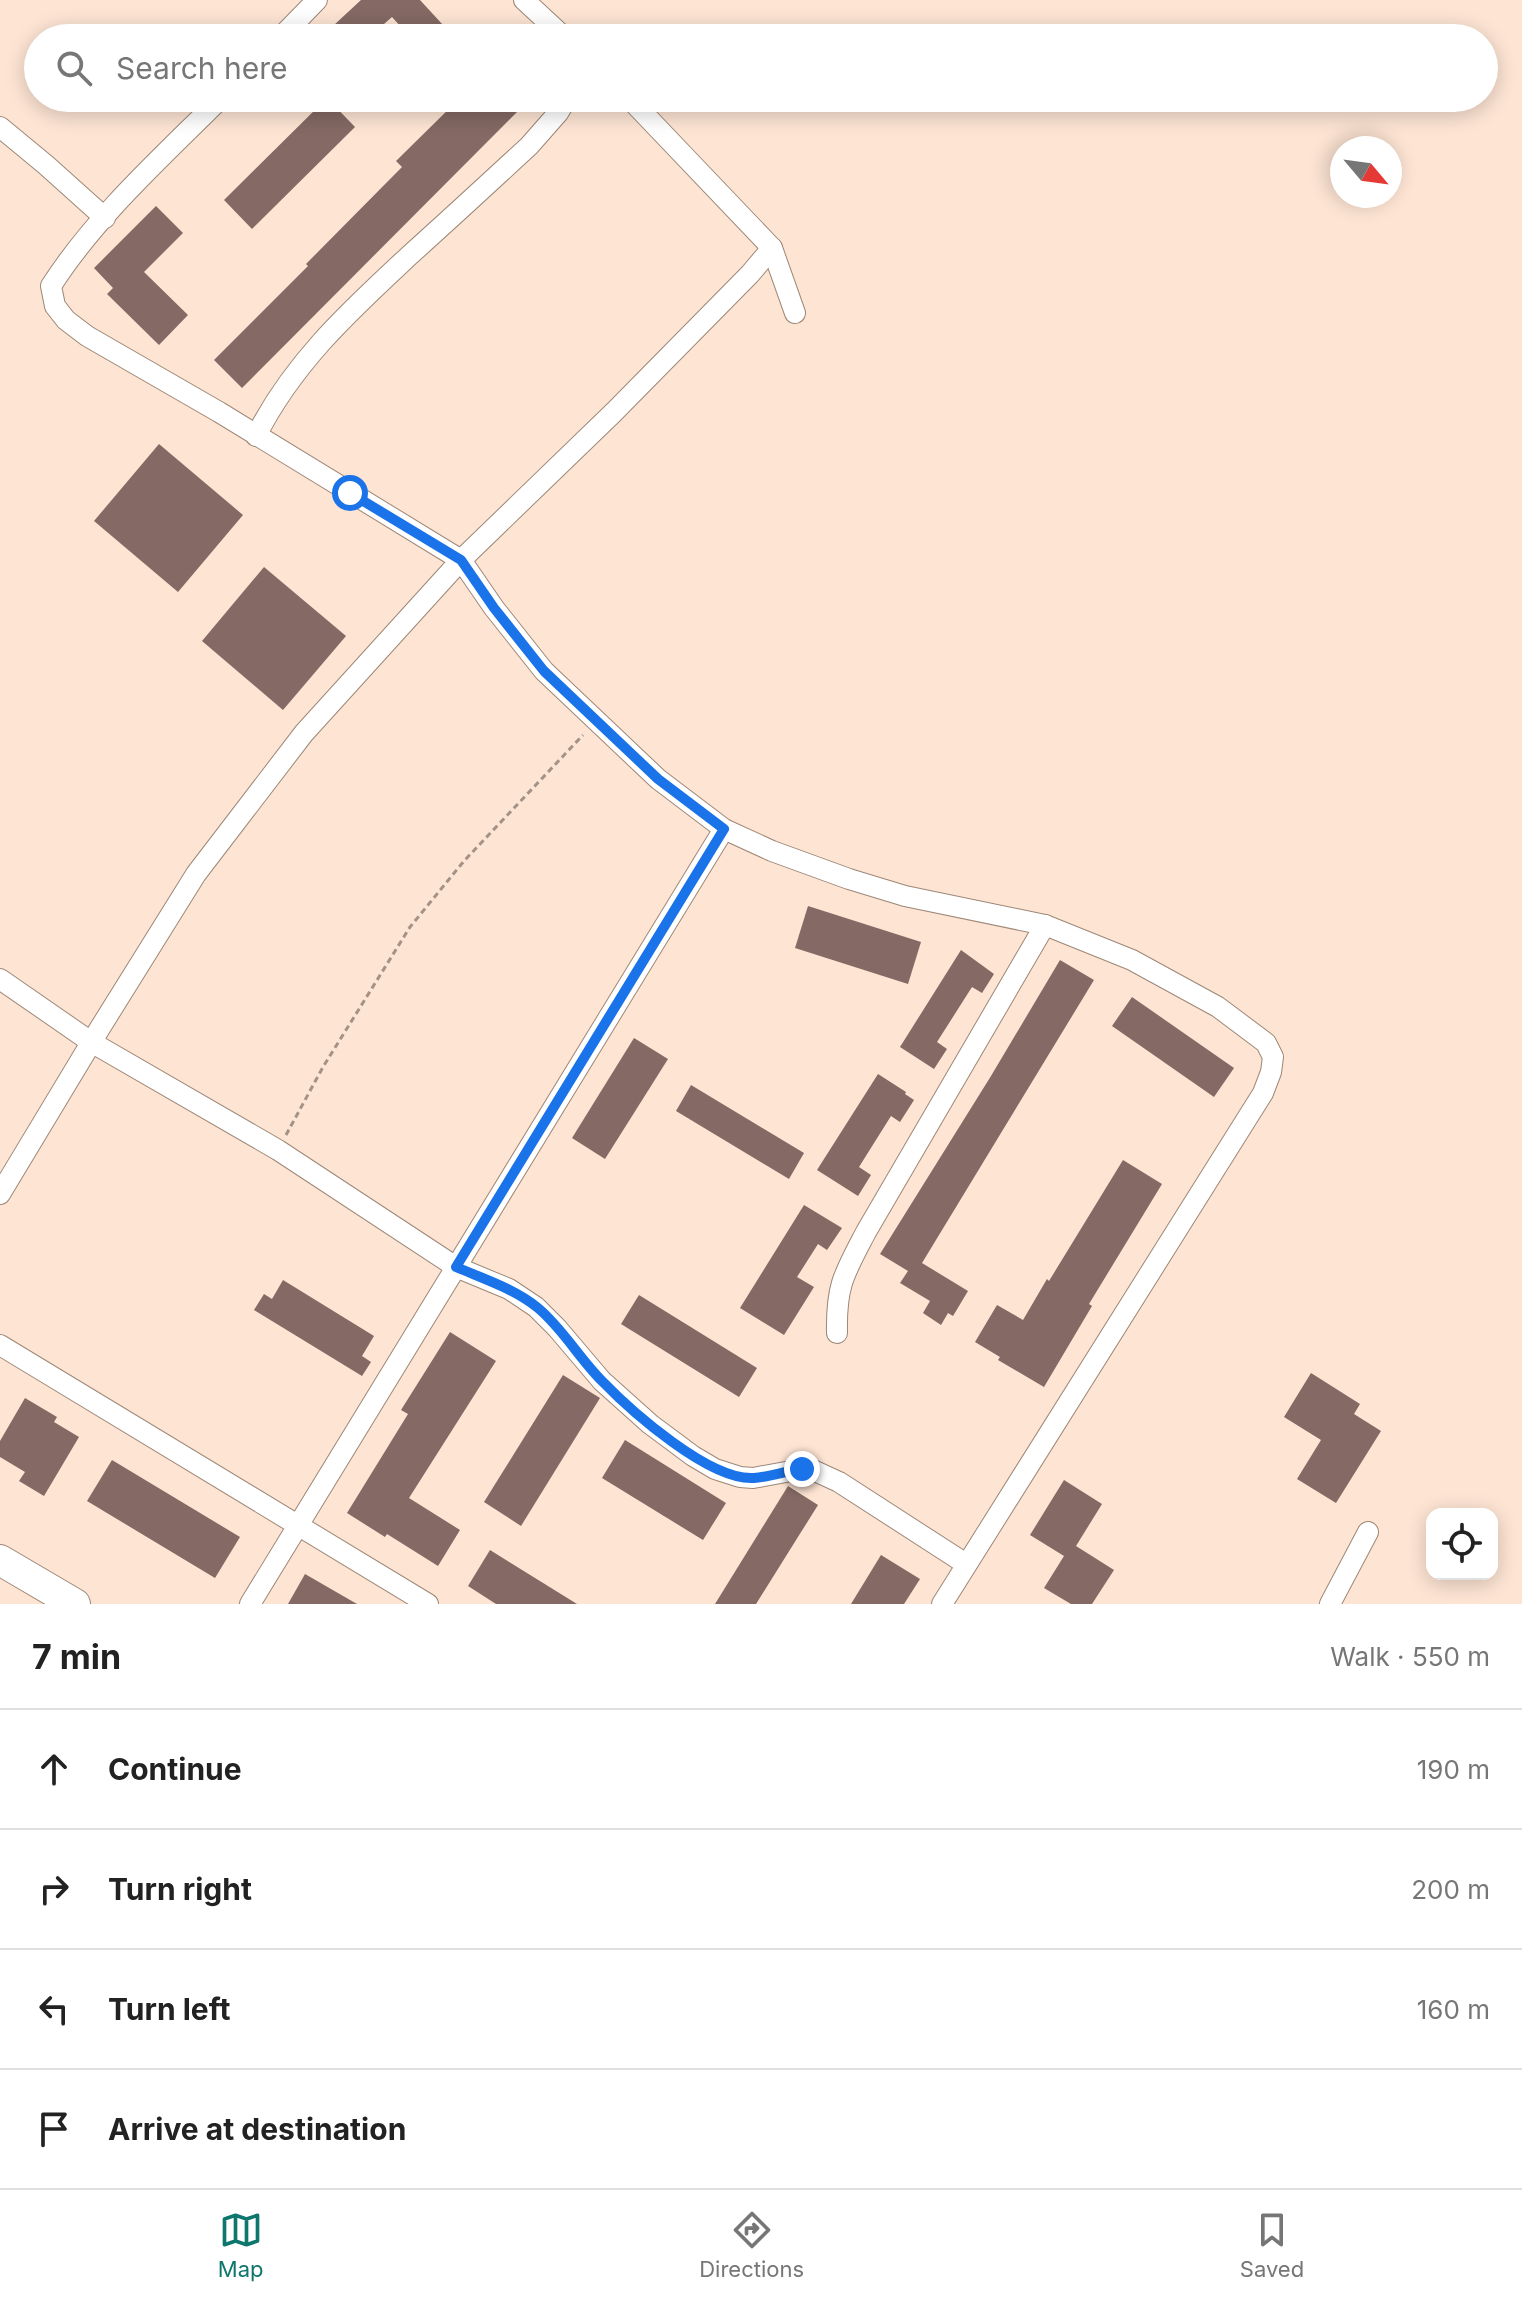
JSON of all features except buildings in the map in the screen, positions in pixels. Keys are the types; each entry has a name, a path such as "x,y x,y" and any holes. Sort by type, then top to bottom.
{"main road":[{"path":"0,1560 75,1604"}],"street":[{"path":"294,24 317,0"},
{"path":"524,0 550,24"},
{"path":"207,112 68,259 51,286 55,306 66,320 87,336 461,560 544,671 658,779 724,829 772,851 877,888 1045,925 1132,960 1218,1007 1266,1043 1273,1057 1263,1093 942,1604"},
{"path":"256,436 271,406 293,374 327,335 529,146 559,112"},
{"path":"642,112 772,248 795,313"},
{"path":"0,127 105,218"},
{"path":"0,1194 196,874 304,733 461,560 614,412 772,248"},
{"path":"250,1604 724,829"},
{"path":"837,1333 838,1293 842,1277 1045,925"},
{"path":"0,979 91,1042 278,1150 456,1267 509,1289 536,1307 602,1381 650,1424 693,1456 715,1469 740,1477 753,1478 802,1469 815,1471 839,1482 966,1564"},
{"path":"0,1345 428,1604"},
{"path":"1330,1604 1368,1532"}],"path":[{"path":"278,1150 323,1067 410,927 464,861 597,721"}],"route":[{"path":"350,493 461,560 544,671 658,779 724,829 456,1267 509,1289 536,1307 602,1381 650,1424 715,1469 753,1478 802,1469"}]}
